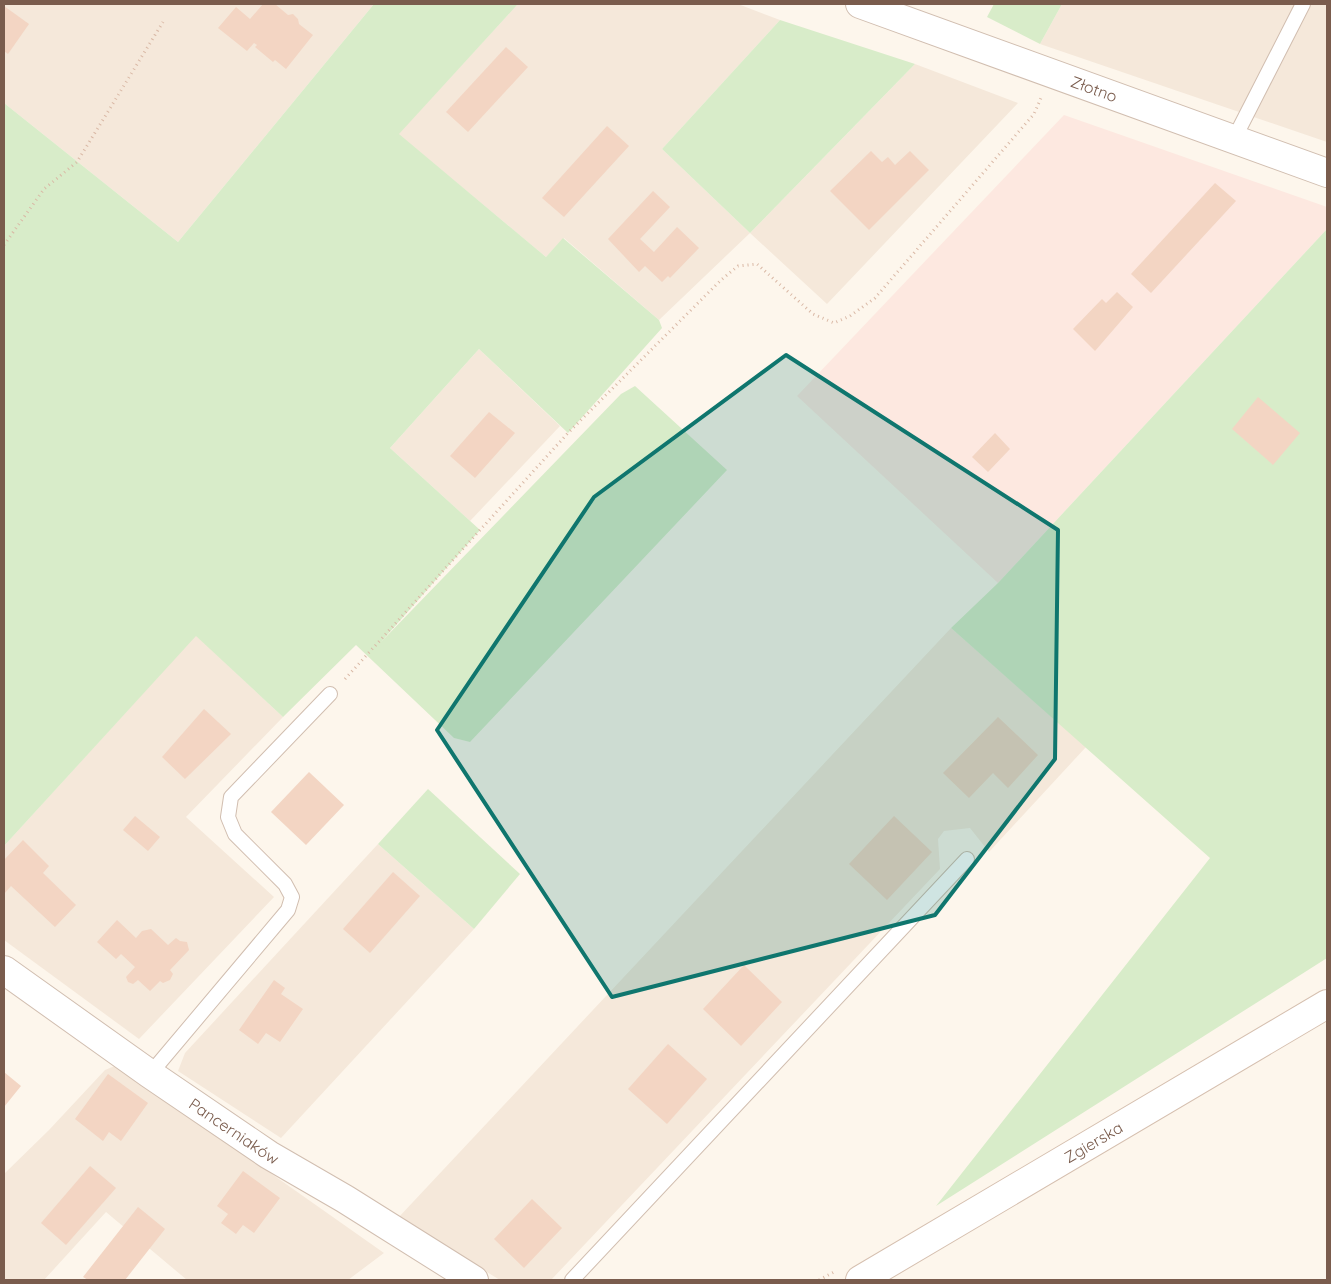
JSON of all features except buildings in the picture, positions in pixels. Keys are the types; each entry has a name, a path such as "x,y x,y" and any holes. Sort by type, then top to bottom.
{"street":[{"name":"Złotno","path":"860,4 1327,173"},
{"name":"Pancerniaków","path":"4,970 150,1074 269,1155 345,1199 474,1280"},
{"name":"Zgierska","path":"860,1280 1327,1004"}],"lane":[{"path":"1234,139 1303,4"},
{"path":"150,1074 288,910 292,897 286,884 235,834 228,817 230,798 330,694"},
{"path":"572,1280 967,859"}],"path":[{"path":"4,245 44,189 77,162 163,22"},
{"path":"330,694 367,656 568,433 721,280 738,266 757,264 813,314 834,323 850,316 875,298 1034,114 1051,73"}],"highlighted area":[{"path":"786,355 1058,530 1055,759 935,915 612,997 437,730 594,497"}],"shaded area":[{"path":"4,4 374,4 178,242 4,103"},
{"path":"518,4 738,4 780,20 662,149 750,233 659,320 564,238 546,257 398,134"},
{"path":"1062,4 1327,4 1327,142 1040,44"},
{"path":"915,64 1018,103 827,304 750,233"},
{"path":"1064,115 1327,207 1327,229 998,583 797,396"},
{"path":"479,349 560,426 470,521 390,448"},
{"path":"951,628 1086,747 989,852 970,828 944,831 938,839 940,869 551,1280 500,1280 398,1218"},
{"path":"196,635 283,717 186,817 274,897 139,1039 4,940 4,846"},
{"path":"378,844 474,929 281,1138 178,1071 185,1053"},
{"path":"117,1065 384,1253 348,1280 187,1280 106,1212 44,1280 4,1280 4,1174 49,1130 105,1070"}],"green space":[{"path":"374,4 518,4 399,134 546,257 563,238 659,320 662,328 568,433 479,349 390,448 480,530 381,642 621,394 635,386 727,470 470,742 454,738 356,645 283,717 196,636 4,846 4,103 178,242"},
{"path":"994,4 1062,4 1040,44 987,17"},
{"path":"780,20 915,64 750,233 662,149"},
{"path":"1327,229 1327,958 936,1206 1210,858 951,628 998,583"},
{"path":"428,789 520,874 474,929 378,844"}]}
